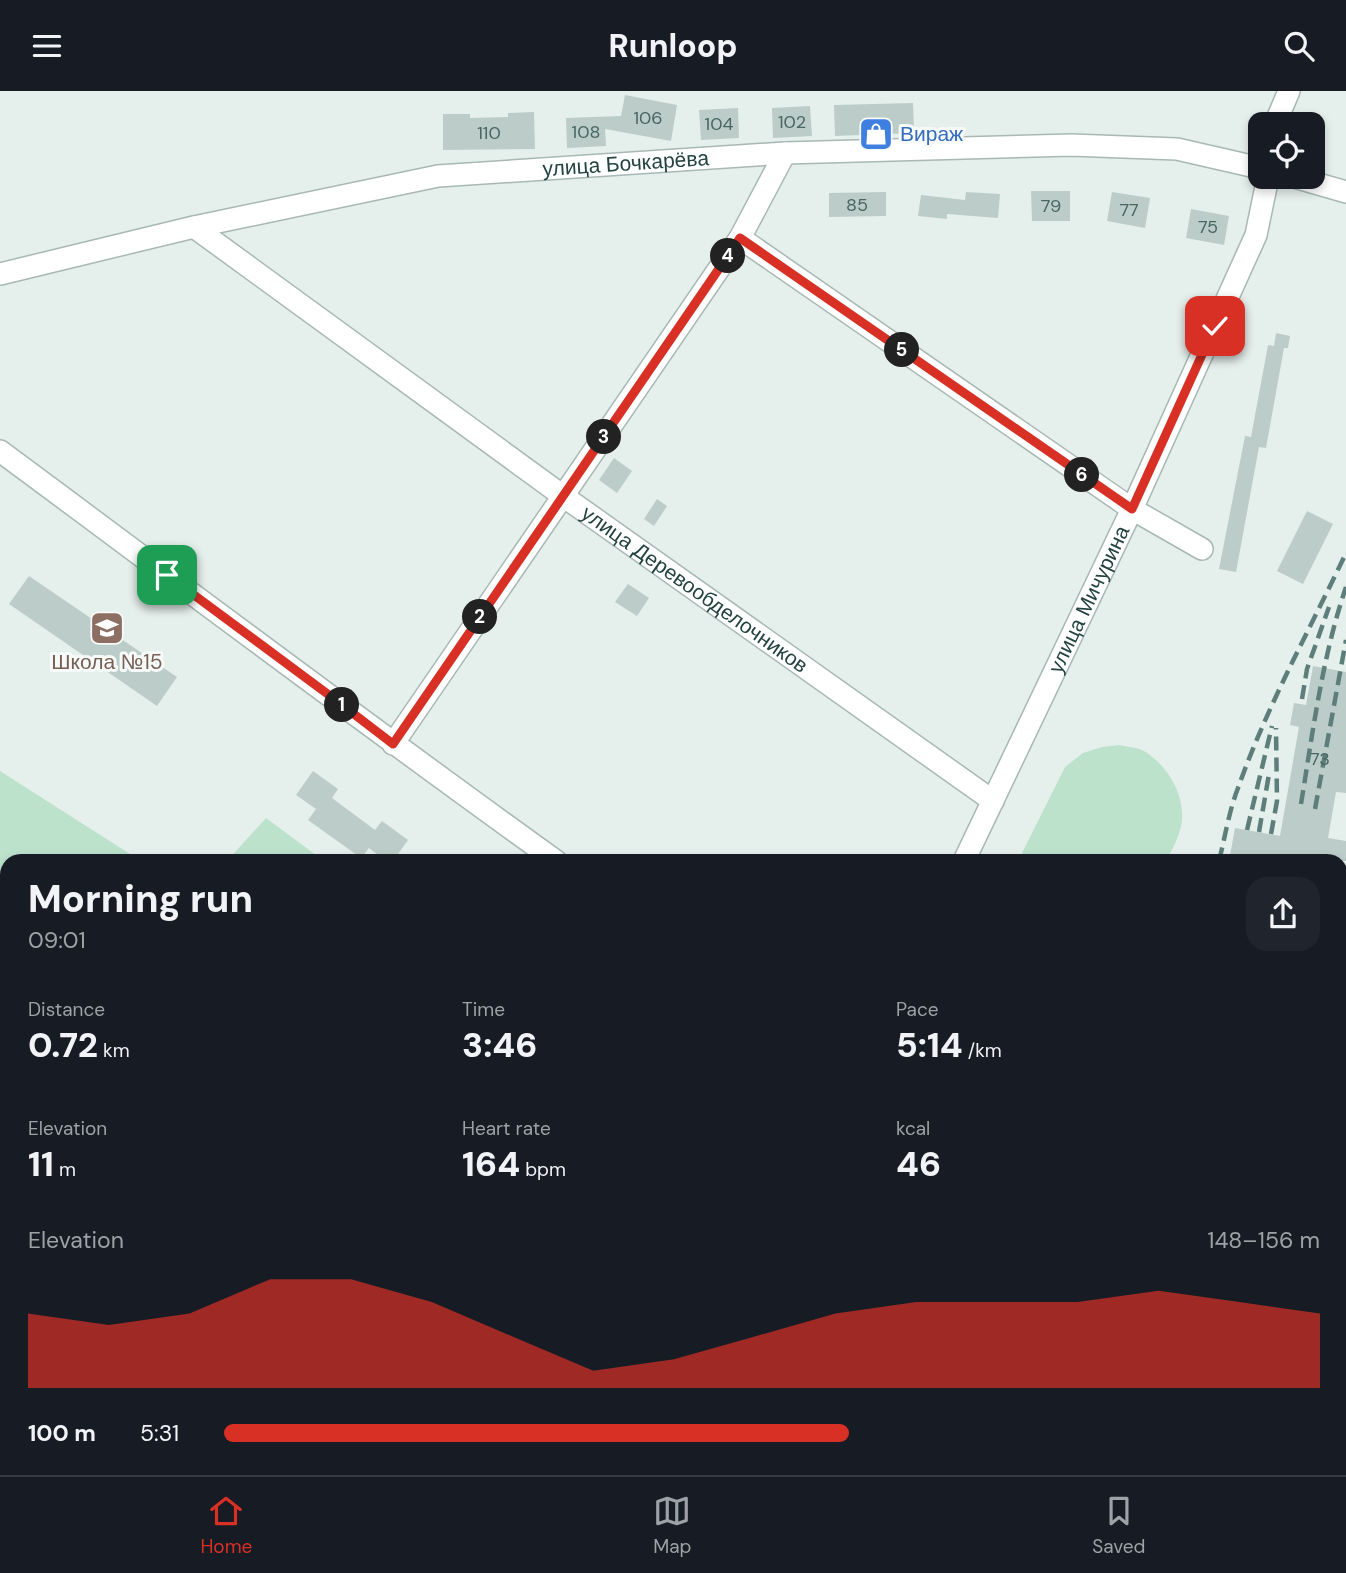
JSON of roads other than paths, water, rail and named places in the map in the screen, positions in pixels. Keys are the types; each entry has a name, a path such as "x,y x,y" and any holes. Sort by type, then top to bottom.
{"street":[{"path":"1280,112 1289,91"},
{"name":"улица Бочкарёва","path":"0,274 194,227 438,176 785,153 1071,145 1177,149 1248,165"},
{"path":"393,744 740,238 785,153"},
{"path":"1325,186 1346,192"},
{"name":"улица Мичурина","path":"967,854 1132,509 1256,235 1266,189"},
{"name":"улица Деревообделочников","path":"194,227 563,496 993,801"},
{"path":"740,238 1132,509 1202,549"},
{"path":"0,451 393,744 546,854"}],"railway":[{"path":"1221,854 1232,806 1249,758 1275,698 1346,553"},
{"path":"1301,804 1324,668 1346,587"},
{"path":"1302,699 1307,669 1329,607"},
{"path":"1315,809 1346,640"},
{"path":"1247,830 1272,726"},
{"path":"1271,834 1277,801 1276,728"},
{"path":"1259,832 1269,774"}],"place":[{"name":"Вираж","path":"876,134"},
{"name":"Школа №15","path":"107,628"}]}
